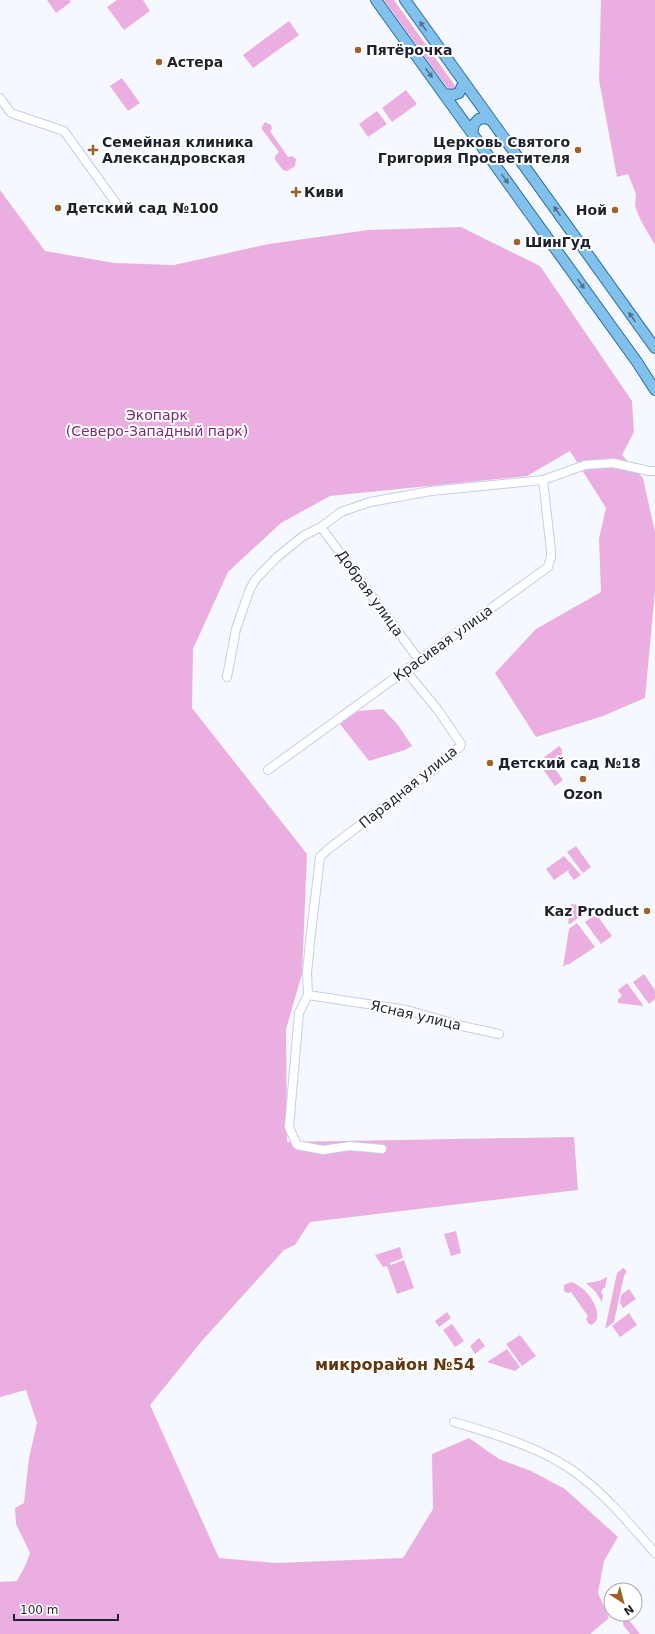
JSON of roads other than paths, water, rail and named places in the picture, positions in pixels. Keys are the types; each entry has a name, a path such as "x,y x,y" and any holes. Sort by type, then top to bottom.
{"main road":[{"path":"376,0 637,362 655,390"},
{"path":"405,0 655,348"},
{"path":"444,94 453,95 459,93 464,82"},
{"path":"472,133 474,124 478,119 485,118 491,120"}],"street":[{"path":"0,98 11,113 64,131 121,210"},
{"path":"227,677 236,628 250,589 255,580 276,558 303,536 341,512 370,502 431,491 543,480 585,465 613,463 649,472 655,471"},
{"name":"Красивая улица","path":"268,770 548,567 551,551 543,480"},
{"name":"Добрая улица","path":"321,526 419,660"},
{"name":"Парадная улица","path":"308,995 308,966 320,857 327,850 434,769 443,759 460,747 461,744 460,740 405,670"},
{"path":"308,995 300,1013 290,1127 297,1145 323,1150 350,1146 382,1149"},
{"name":"Ясная улица","path":"308,995 407,1010 462,1026 499,1034"},
{"path":"454,1422 515,1441 563,1465 585,1480 625,1519 655,1553"}],"place":[{"name":"Пятёрочка","path":"358,50"},
{"name":"Астера","path":"159,62"},
{"name":"Семейная клиника Александровская","path":"93,150"},
{"name":"Церковь Святого Григория Просветителя","path":"578,150"},
{"name":"Киви","path":"296,192"},
{"name":"Детский сад №100","path":"58,208"},
{"name":"Ной","path":"615,210"},
{"name":"ШинГуд","path":"517,242"},
{"name":"Детский сaд №18","path":"490,763"},
{"name":"Ozon","path":"583,779"},
{"name":"Kaz Product","path":"647,911"}],"district":[{"name":"микрорайон №54","path":"395,1364"}],"park label":[{"name":"Экопарк (Северо-Западный парк)","path":"157,424"}]}
